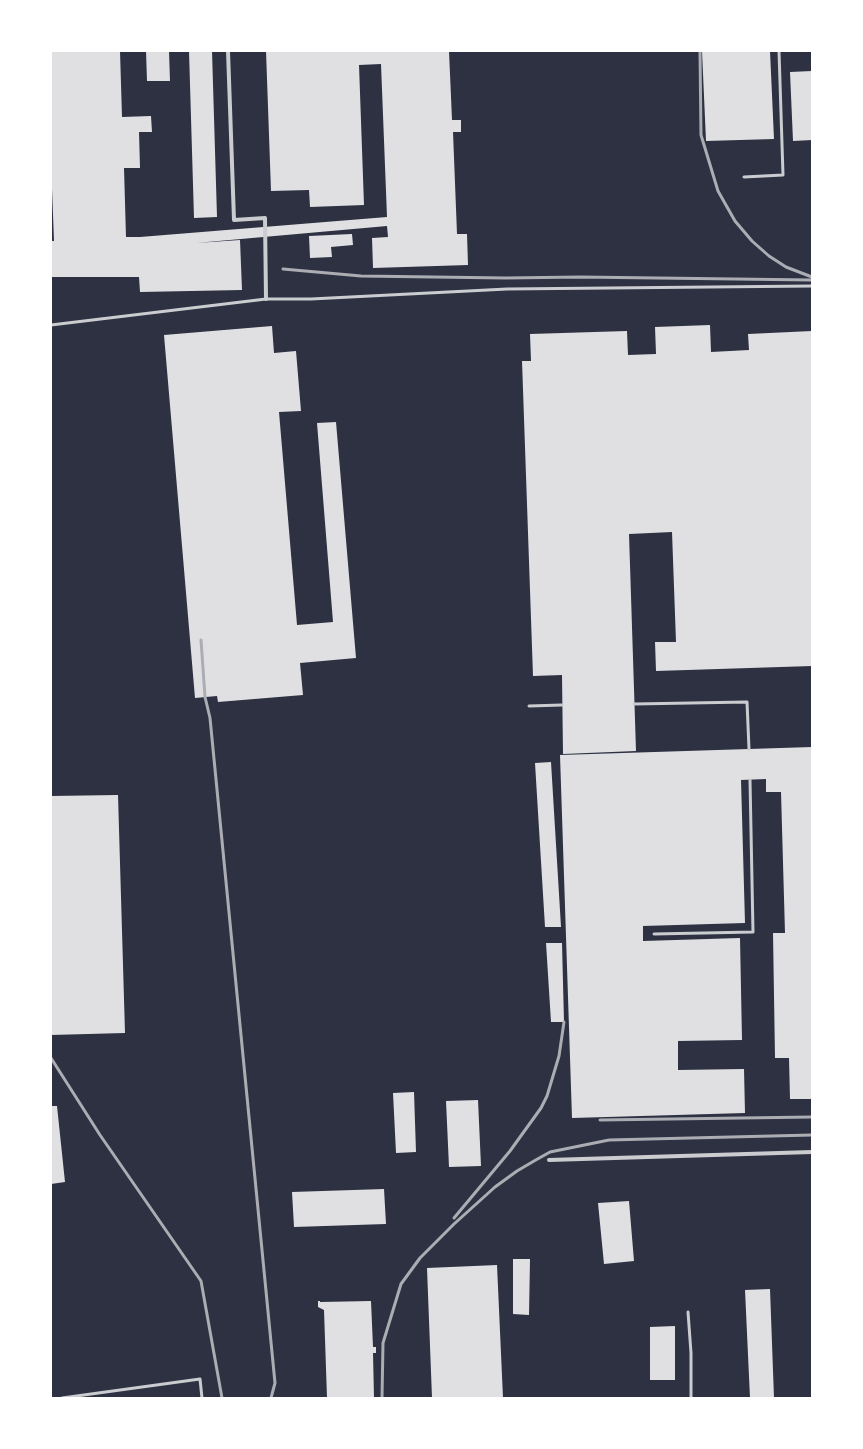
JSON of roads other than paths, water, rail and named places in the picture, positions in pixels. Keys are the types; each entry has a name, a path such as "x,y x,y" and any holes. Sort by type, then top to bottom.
{"street":[{"path":"228,51 234,220 265,218 266,299"},
{"path":"549,1160 812,1152"}],"lane":[{"path":"744,177 783,175 779,51"},
{"path":"51,325 266,299 311,299 507,289 812,286"},
{"path":"634,704 747,702 749,749"},
{"path":"529,706 562,705"},
{"path":"654,934 753,932 750,780"},
{"path":"688,1312 691,1352 691,1398"},
{"path":"62,1398 200,1378 202,1398"}],"railway":[{"path":"700,51 701,135 718,191 735,221 752,241 769,256 786,267 812,277"},
{"path":"283,269 361,276 812,280"},
{"path":"201,640 205,697 210,718 275,1383 271,1398"},
{"path":"454,1218 510,1151 541,1108 547,1096 559,1056 564,1022"},
{"path":"51,1058 100,1135 201,1281 222,1398"},
{"path":"600,1120 812,1117"},
{"path":"382,1398 383,1343 401,1284 420,1258 454,1224 495,1187 517,1171 550,1152 609,1140 812,1135"}]}
